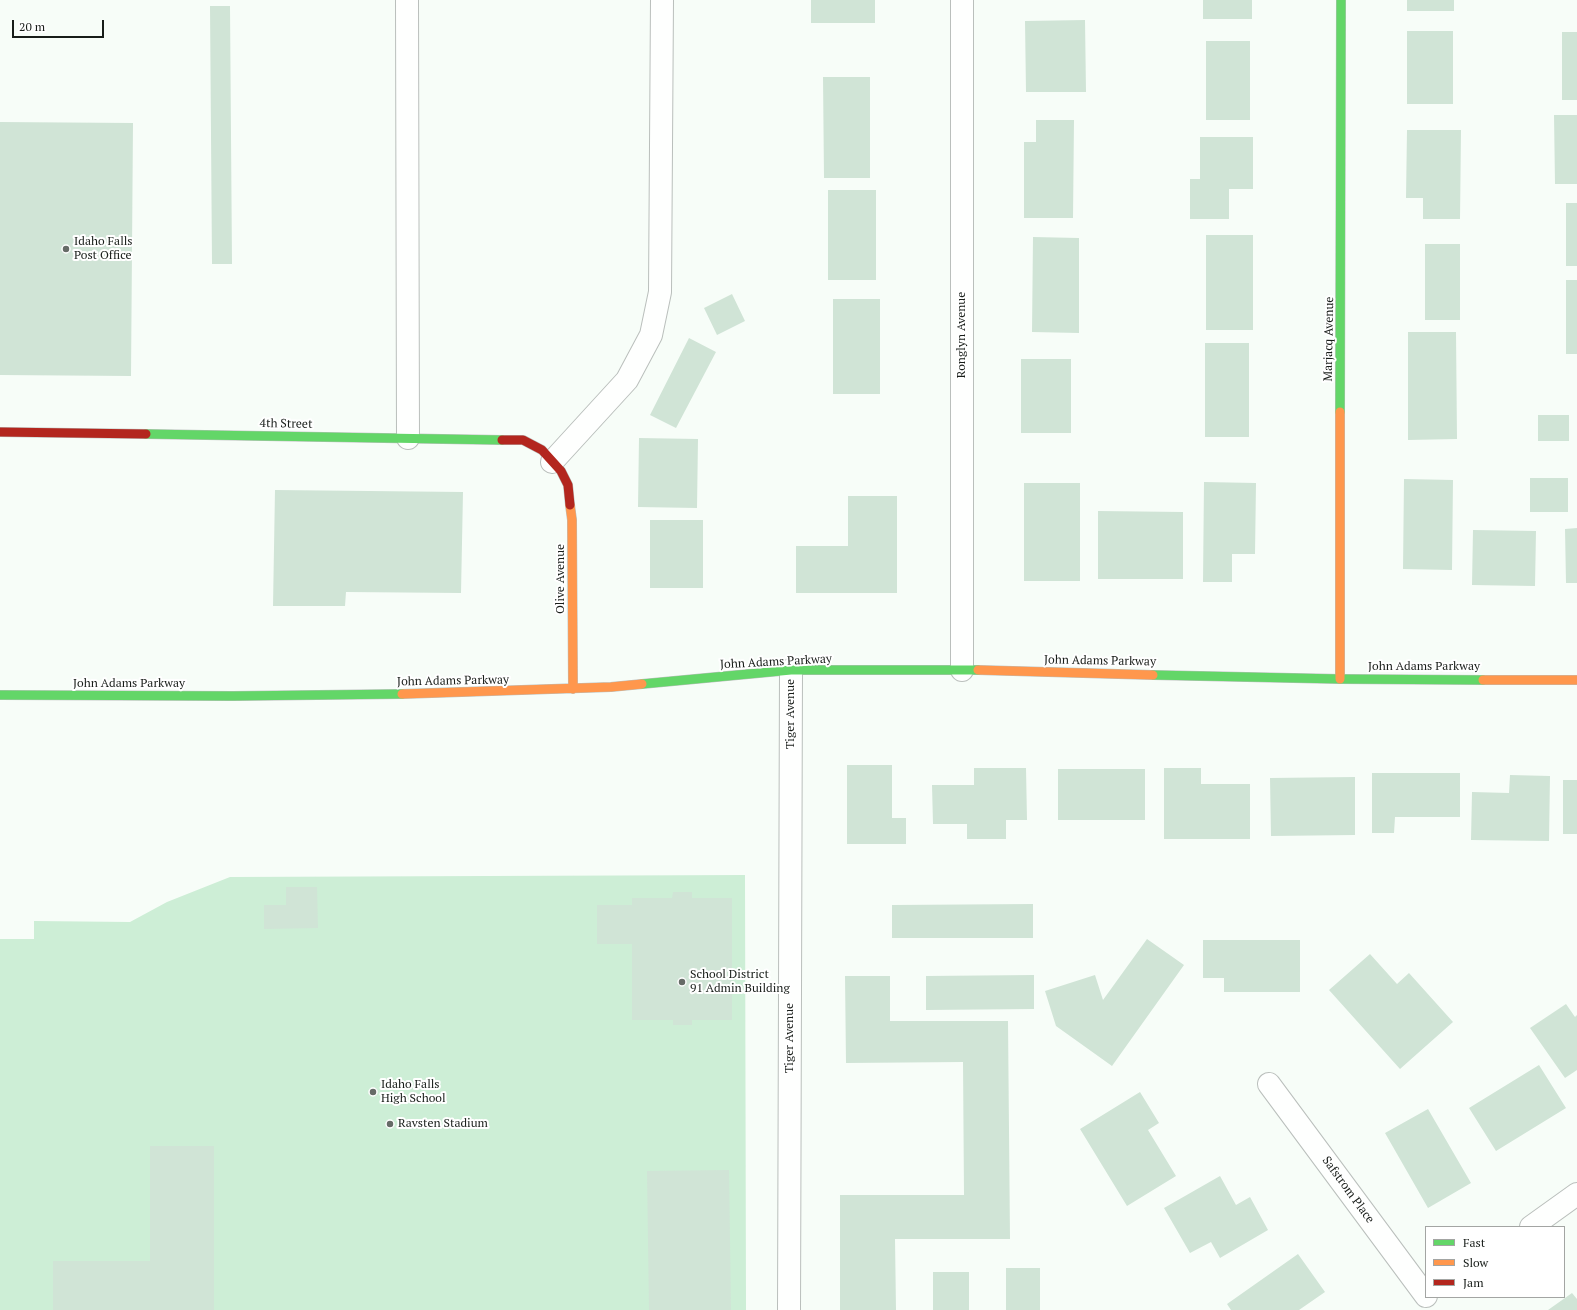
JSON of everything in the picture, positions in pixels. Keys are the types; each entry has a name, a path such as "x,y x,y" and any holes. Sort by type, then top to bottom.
{"street":[{"path":"407,0 408,438"},
{"path":"556,466 627,380 651,335 660,292 662,0"},
{"name":"Ronglyn Avenue","path":"962,0 962,670"},
{"name":"Marjacq Avenue","path":"1340,678 1342,245 1341,0"},
{"name":"4th Street","path":"0,432 523,440 542,450 556,466"},
{"name":"Olive Avenue","path":"556,466 568,485 572,520 573,689"},
{"name":"John Adams Parkway","path":"0,695 233,696 438,694 573,689 791,670 962,670 1340,678 1577,680"},
{"name":"Tiger Avenue","path":"789,1310 791,670"},
{"name":"Safstrom Place","path":"1269,1084 1425,1297"},
{"path":"1532,1226 1577,1194"}],"green space":[{"name":"Ravsten Stadium","path":"745,875 746,1310 0,1310 0,939 34,939 34,921 130,922 167,902 230,877"}],"building":[{"path":"811,0 875,0 875,23 811,23"},
{"path":"1203,0 1252,0 1252,19 1203,19"},
{"path":"1407,0 1454,0 1454,11 1407,11"},
{"path":"210,6 230,6 232,264 212,264"},
{"path":"1085,20 1086,92 1026,92 1025,21"},
{"path":"1407,31 1453,31 1453,104 1407,104"},
{"path":"1562,32 1577,32 1577,100 1562,100"},
{"path":"1206,41 1250,41 1250,120 1206,120"},
{"path":"823,77 870,77 870,178 824,178"},
{"path":"1554,115 1577,115 1577,184 1555,184"},
{"path":"1036,120 1074,120 1073,218 1024,218 1024,142 1036,142"},
{"name":"Idaho Falls Post Office","path":"0,122 133,123 131,376 0,375"},
{"path":"1407,130 1461,130 1460,219 1423,219 1423,198 1406,198"},
{"path":"1200,137 1253,137 1253,189 1229,189 1229,219 1190,219 1190,179 1200,179"},
{"path":"828,190 876,190 876,280 828,280"},
{"path":"1566,203 1577,203 1577,266 1566,266"},
{"path":"1206,235 1253,235 1253,330 1206,330"},
{"path":"1033,237 1079,238 1079,333 1032,332"},
{"path":"1425,244 1460,244 1460,320 1425,320"},
{"path":"1566,280 1577,280 1577,354 1566,354"},
{"path":"732,294 745,321 717,335 704,308"},
{"path":"833,299 880,299 880,394 833,394"},
{"path":"1408,332 1456,332 1457,439 1408,440"},
{"path":"689,338 716,352 676,428 650,415"},
{"path":"1205,343 1249,343 1249,437 1205,437"},
{"path":"1021,359 1071,359 1071,433 1021,433"},
{"path":"1538,415 1569,415 1569,441 1538,441"},
{"path":"639,438 698,439 697,508 638,507"},
{"path":"1530,478 1568,478 1568,512 1530,512"},
{"path":"1404,479 1453,480 1452,570 1403,569"},
{"path":"1204,482 1256,483 1255,554 1232,554 1232,582 1203,582"},
{"path":"1024,483 1080,483 1080,581 1024,581"},
{"path":"275,490 463,492 461,593 346,592 345,606 273,606"},
{"path":"848,496 897,496 897,593 796,593 796,546 848,546"},
{"path":"1098,511 1183,512 1183,579 1098,579"},
{"path":"650,520 703,520 703,588 650,588"},
{"path":"1577,528 1577,583 1566,583 1565,529"},
{"path":"1473,530 1536,531 1535,586 1472,585"},
{"path":"847,765 892,765 892,818 906,818 906,844 847,844"},
{"path":"974,768 1026,768 1027,820 1006,820 1006,839 967,839 967,824 933,824 932,785 974,785"},
{"path":"1164,768 1201,768 1201,784 1250,784 1250,839 1164,839"},
{"path":"1058,769 1145,769 1145,820 1058,820"},
{"path":"1372,773 1460,773 1460,817 1395,817 1394,833 1372,833"},
{"path":"1510,775 1550,776 1549,841 1471,840 1472,792 1509,793"},
{"path":"1355,777 1355,835 1271,836 1270,778"},
{"path":"1563,780 1577,780 1577,834 1563,834"},
{"path":"286,887 317,887 318,928 264,929 264,905 286,905"},
{"name":"School District 91 Admin Building","path":"673,892 692,892 692,898 732,898 732,1020 692,1020 692,1025 673,1025 673,1020 632,1020 632,944 597,944 597,905 632,905 632,898 672,898"},
{"path":"1033,904 1033,938 892,938 892,905"},
{"path":"1147,939 1184,965 1112,1066 1056,1026 1045,991 1095,975 1103,1000"},
{"path":"1203,940 1300,940 1300,992 1224,992 1224,978 1203,978"},
{"path":"1370,954 1397,984 1409,973 1453,1022 1400,1069 1329,990"},
{"path":"1034,975 1034,1009 926,1010 926,976"},
{"path":"845,976 890,976 890,1021 1008,1021 1010,1239 895,1239 896,1310 840,1310 840,1195 964,1195 963,1062 846,1063"},
{"path":"1566,1004 1575,1017 1577,1015 1577,1070 1565,1078 1530,1028"},
{"path":"1539,1065 1566,1108 1496,1151 1469,1108"},
{"path":"1140,1092 1159,1123 1148,1130 1176,1176 1127,1206 1080,1129"},
{"path":"1428,1109 1471,1183 1428,1208 1385,1133"},
{"path":"150,1146 214,1146 214,1310 53,1310 53,1261 150,1261"},
{"path":"729,1170 731,1310 649,1310 647,1171"},
{"path":"1220,1176 1236,1205 1250,1197 1268,1230 1220,1258 1211,1242 1190,1253 1164,1208"},
{"path":"1298,1254 1325,1292 1299,1310 1231,1310 1227,1304"},
{"path":"1006,1268 1040,1268 1040,1310 1006,1310"},
{"path":"933,1272 969,1272 969,1310 933,1310"},
{"path":"1572,1293 1577,1299 1577,1310 1548,1310 1565,1298"}],"traffic: fast":[{"path":"1340,412 1341,0"},
{"path":"146,434 502,440"},
{"path":"642,684 791,670 978,670"},
{"path":"1153,675 1483,680"},
{"path":"0,695 233,696 402,694"}],"traffic: slow":[{"path":"1340,412 1340,679"},
{"path":"570,505 572,520 573,689"},
{"path":"978,670 1153,675"},
{"path":"1483,680 1577,680"},
{"path":"402,694 611,687 642,684"}],"traffic: jam":[{"path":"0,432 146,434"},
{"path":"502,440 523,440 542,450 561,471 568,485 570,505"}],"place":[{"name":"Idaho Falls Post Office","path":"66,249"},
{"name":"School District 91 Admin Building","path":"682,982"},
{"name":"Idaho Falls High School","path":"373,1092"},
{"name":"Ravsten Stadium","path":"390,1124"}]}
